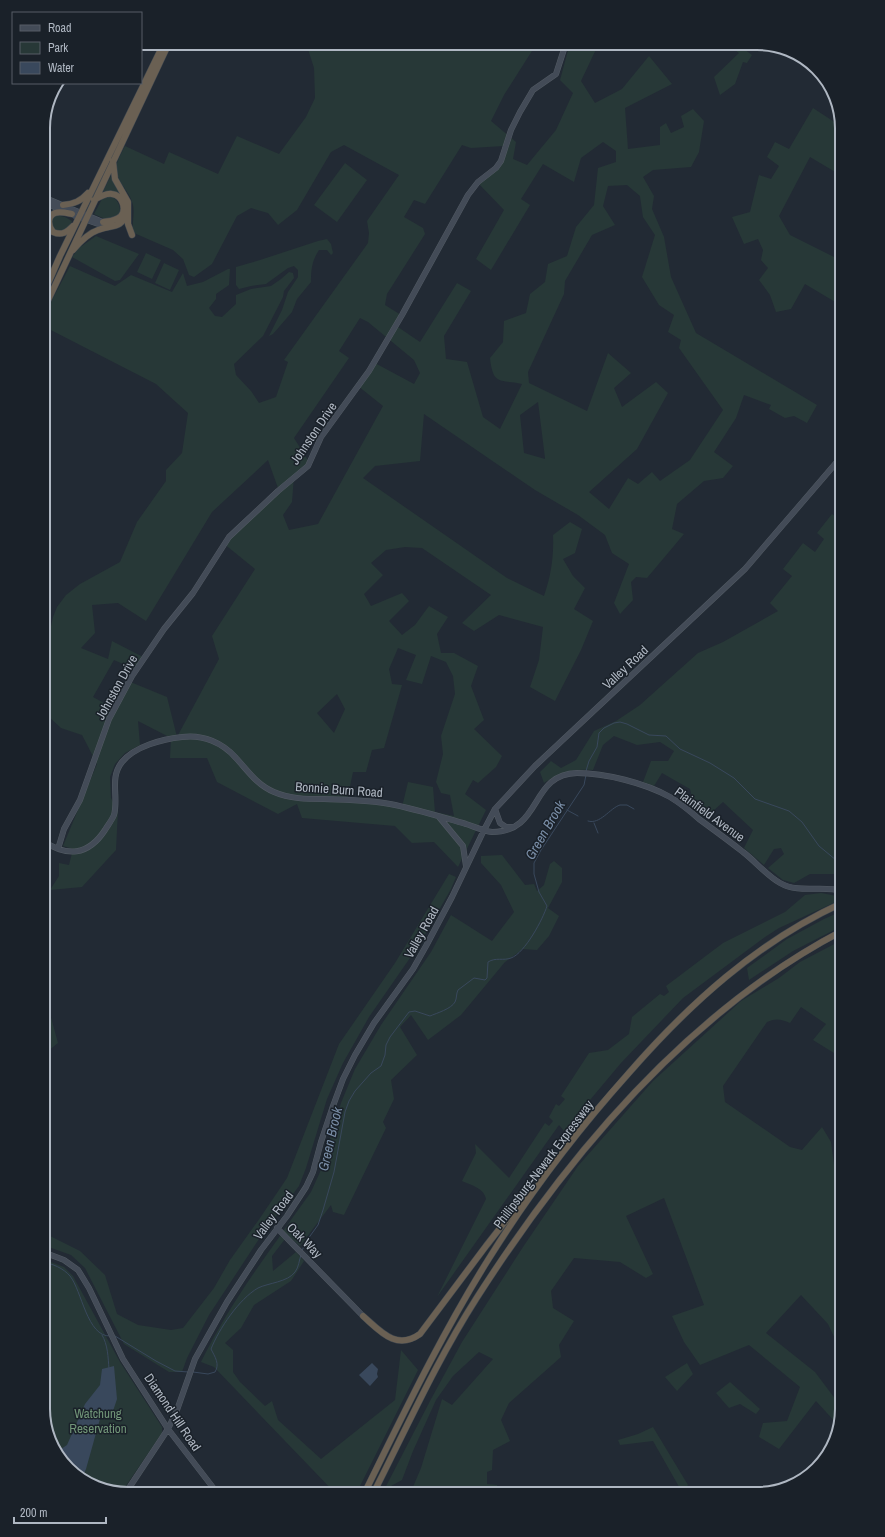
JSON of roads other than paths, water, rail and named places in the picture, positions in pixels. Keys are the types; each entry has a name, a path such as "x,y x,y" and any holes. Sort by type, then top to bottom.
{"highway":[{"path":"50,296 68,256 92,190 161,50"},
{"path":"50,281 82,217 94,200 166,50"},
{"path":"113,160 114,175 126,198 129,210 128,224 132,235"},
{"path":"63,205 79,201 92,190"},
{"path":"94,200 104,195 112,194 118,196 122,202 123,211 121,216 114,221 103,222"},
{"path":"68,256 96,231 112,228 123,221 129,210"},
{"path":"50,219 54,213 59,212 72,214"},
{"path":"50,229 55,233 62,234 82,217"},
{"name":"Phillipsburg-Newark Expressway","path":"368,1487 450,1324 492,1254 565,1149 616,1087 684,1012 749,958 790,930 835,907"},
{"name":"Phillipsburg-Newark Expressway","path":"377,1487 438,1368 476,1300 519,1235 575,1162 621,1108 661,1067 711,1020 773,972 835,935"},
{"path":"364,1316 391,1338 406,1340 420,1334 507,1218 534,1186 542,1180"}],"main road":[{"name":"Johnston Drive","path":"58,849 64,829 74,814 83,793 109,719 132,676 164,629 193,593 229,537 278,491 308,466 321,437 339,415 369,371 472,189 478,182 496,168 501,161 511,130 533,90 557,72 564,50"},
{"path":"50,200 63,205 82,217 112,228"},
{"path":"50,205 72,214 103,222 112,228"},
{"name":"Valley Road","path":"130,1487 168,1429 177,1410 191,1368 210,1330 260,1250 302,1194 309,1182 333,1106 343,1079 355,1055 374,1023 413,969 467,868 484,830 495,810 535,766 745,569 835,464"},
{"name":"Bonnie Burn Road","path":"50,845 58,849 70,852 83,850 92,846 102,834 114,814 116,776 122,762 127,757 144,747 182,737 199,736 224,748 236,757 255,780 262,786 281,795 299,798 357,800 390,804 484,830"},
{"name":"Plainfield Avenue","path":"484,830 497,832 513,827 526,819 542,792 551,782 568,774 590,774 610,777 659,792 672,798 744,852 784,885 798,889 822,888 835,890"},
{"path":"495,810 500,823 506,827 513,827"},
{"path":"438,817 463,846 467,868"},
{"name":"Oak Way","path":"277,1228 364,1316"},
{"name":"Diamond Hill Road","path":"50,1255 64,1260 78,1270 89,1288 123,1359 168,1429 213,1487"}],"water":[{"path":"372,1363 378,1369 378,1377 370,1386 359,1375"},
{"path":"114,1366 117,1399 112,1414 100,1419 84,1473 69,1460 61,1449 67,1445 85,1404 100,1385 102,1369"}],"waterway":[{"name":"Green Brook","path":"586,771 589,761 597,747 599,733 604,728 614,723 620,722 627,724 649,735 666,736 680,749 710,763 734,778 755,799 789,811 802,822 819,846 835,859"},
{"name":"Green Brook","path":"302,1251 305,1243 318,1225 323,1210 334,1172 345,1112 349,1101 355,1091 371,1073 381,1066 385,1055 386,1045 390,1037 409,1012 415,1011 430,1016 447,1009 455,1002 458,990 474,978 485,980 487,978 488,962 511,958 516,955 522,950 538,927 547,906 539,892 534,874 534,863 584,785 586,775"},
{"path":"588,821 597,821 620,805 627,805 634,809"},
{"path":"567,810 578,816"},
{"path":"594,823 598,833"},
{"name":"Green Brook","path":"193,1372 208,1374 215,1372 217,1363 211,1349 230,1315 244,1299 258,1288 283,1280 292,1275 297,1268 301,1255"},
{"name":"Green Brook","path":"50,1264 58,1267 70,1276 90,1321 102,1334 110,1336"},
{"path":"102,1335 107,1347 109,1369"},
{"name":"Green Brook","path":"115,1336 175,1371 188,1372"}],"park label":[{"name":"Watchung Reservation","path":"98,1420"}]}
